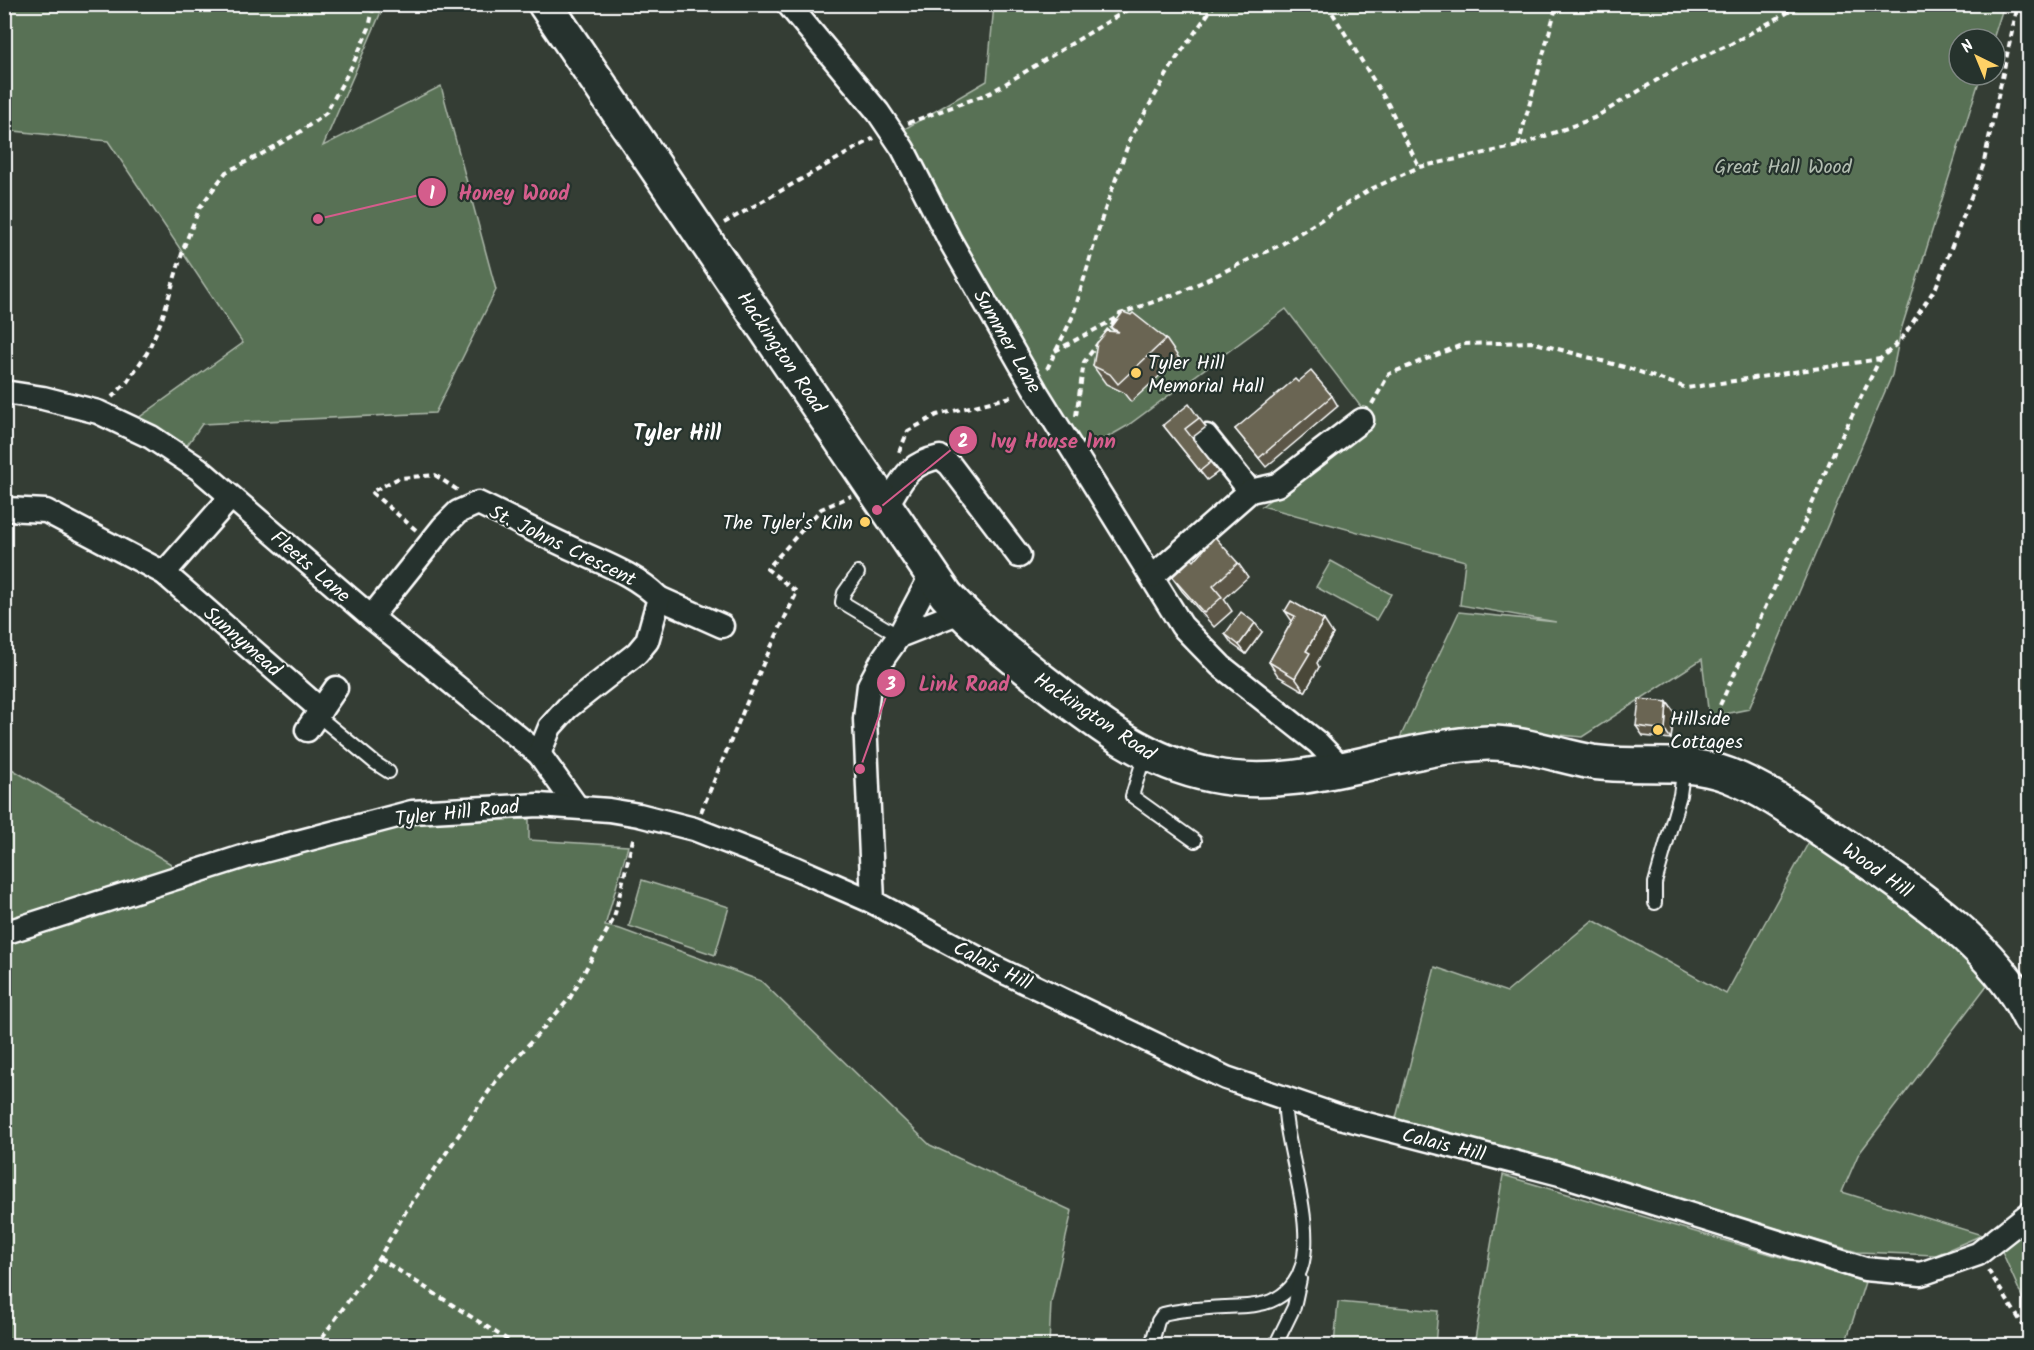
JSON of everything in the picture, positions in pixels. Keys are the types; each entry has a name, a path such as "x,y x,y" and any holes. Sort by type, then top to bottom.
{"street":[{"name":"Hackington Road","path":"545,4 946,594 1005,652 1080,710 1135,748 1165,763 1212,776 1254,779 1293,777 1453,747 1491,743 1594,762 1688,765"},
{"name":"Summer Lane","path":"788,4 878,112 903,149 949,239 1036,391 1182,626 1221,666 1318,743 1342,768"},
{"name":"Fleets Lane","path":"4,392 43,398 98,412 151,437 199,469 370,617 539,754 577,807"},
{"path":"1152,577 1250,491 1277,485 1362,420"},
{"path":"1206,436 1250,491"},
{"path":"887,505 908,472 925,460 940,457 950,465 1019,556"},
{"path":"164,573 231,497"},
{"name":"St. Johns Crescent","path":"370,617 430,542 458,512 478,502 575,550 621,569 659,598 722,626"},
{"name":"Sunnymead","path":"6,509 46,510 164,573 315,718"},
{"path":"873,902 865,719 869,685 926,585 934,576"},
{"path":"539,754 550,727 567,708 637,653 647,641 659,598"},
{"path":"899,636 963,613"},
{"path":"315,718 336,688"},
{"name":"Wood Hill","path":"1688,765 1728,775 1767,793 1930,906 1995,966 2030,1019"},
{"name":"Tyler Hill Road","path":"4,933 248,855 412,812 539,805 639,815 694,829 795,868 873,902"},
{"name":"Calais Hill","path":"873,902 998,969 1215,1073 1340,1117 1560,1174 1865,1269 1921,1274 1978,1254 2030,1213"}],"lane":[{"path":"858,573 844,593 842,602 850,609 899,636"},
{"path":"315,718 389,772"},
{"path":"1145,753 1132,796 1195,841"},
{"path":"1655,903 1655,883 1688,765"},
{"path":"1275,1346 1294,1307 1305,1236 1303,1203 1288,1142 1285,1097"},
{"path":"1150,1346 1163,1314 1193,1309 1256,1306 1272,1301 1290,1290 1302,1266"}],"path":[{"path":"98,412 127,382 147,353 162,319 185,244 200,207 226,172 300,132 326,113 369,28 374,4"},
{"path":"702,235 890,130 990,93 1137,4"},
{"path":"1117,318 1055,351 1073,316 1102,218 1130,139 1174,62 1215,4"},
{"path":"1327,4 1388,104 1419,167"},
{"path":"1518,147 1557,4"},
{"path":"1793,4 1793,10"},
{"path":"1072,447 1084,362 1120,314 1181,292 1282,244 1369,190 1419,167 1518,147 1594,118 1677,68 1731,44 1803,4"},
{"path":"1720,705 1802,528 1833,454 1880,359 1901,340 1936,287 1983,166 2018,4"},
{"path":"1362,420 1389,374 1464,344 1533,342 1628,368 1687,388 1880,359"},
{"path":"899,453 908,431 937,414 1036,391"},
{"path":"430,542 371,492 399,478 435,476 478,502"},
{"path":"694,829 763,664 797,592 767,569 821,509 852,496"},
{"path":"316,1346 379,1258 406,1211 496,1082 570,998 614,918 639,815"},
{"path":"1978,1254 2030,1336"},
{"path":"379,1258 517,1346"},
{"path":"2027,1346 2030,1340"}],"green space":[{"path":"5,5 384,5 323,146 441,86 496,290 435,413 202,424 186,447 137,419 243,343 108,141 5,130"},
{"name":"Great Hall Wood","path":"994,5 2004,5 1997,27 1947,27 1947,87 1977,87 1901,330 1892,375 1749,709 1709,717 1702,659 1582,737 1505,730 1398,742 1459,612 1556,622 1460,605 1465,561 1262,506 1371,420 1286,309 1127,426 1077,455 901,131 987,81"},
{"path":"1331,561 1391,594 1376,620 1316,587"},
{"path":"5,765 171,864 169,880 5,932"},
{"path":"529,819 529,840 628,846 605,926 620,929 761,981 930,1145 1072,1211 1051,1303 1049,1345 5,1345 4,944 250,861 407,822"},
{"path":"1811,838 1923,917 1991,980 1858,1155 1842,1192 1982,1235 1936,1255 1857,1252 1396,1118 1435,967 1507,992 1593,920 1726,994"},
{"path":"642,880 729,907 715,955 629,926"},
{"path":"1503,1175 1865,1282 1845,1345 1474,1345"},
{"path":"2029,1226 2029,1313 2001,1249"},
{"path":"1338,1302 1438,1311 1435,1345 1334,1345"}],"building":[{"path":"1123,312 1131,315 1133,313 1166,339 1118,384 1110,374 1093,366 1097,343 1107,331 1119,332 1111,328"},
{"path":"1311,371 1332,396 1259,458 1235,429 1295,379 1298,382"},
{"path":"1189,404 1199,418 1185,429 1211,462 1200,471 1163,425"},
{"path":"1215,537 1238,563 1213,586 1222,597 1204,613 1172,577 1192,559 1194,561"},
{"path":"1291,601 1324,620 1306,651 1310,653 1295,678 1269,662 1295,616 1285,611"},
{"path":"1241,612 1255,623 1239,645 1225,634"},
{"path":"1639,699 1667,702 1665,730 1636,726"}],"place":[{"name":"Honey Wood","path":"318,219"},
{"name":"Tyler Hill Memorial Hall","path":"1136,373"},
{"name":"Ivy House Inn","path":"877,510"},
{"name":"The Tyler's Kiln","path":"865,522"},
{"name":"Hillside Cottages","path":"1658,730"},
{"name":"Link Road","path":"860,769"}],"district":[{"name":"Tyler Hill","path":"677,432"}]}
